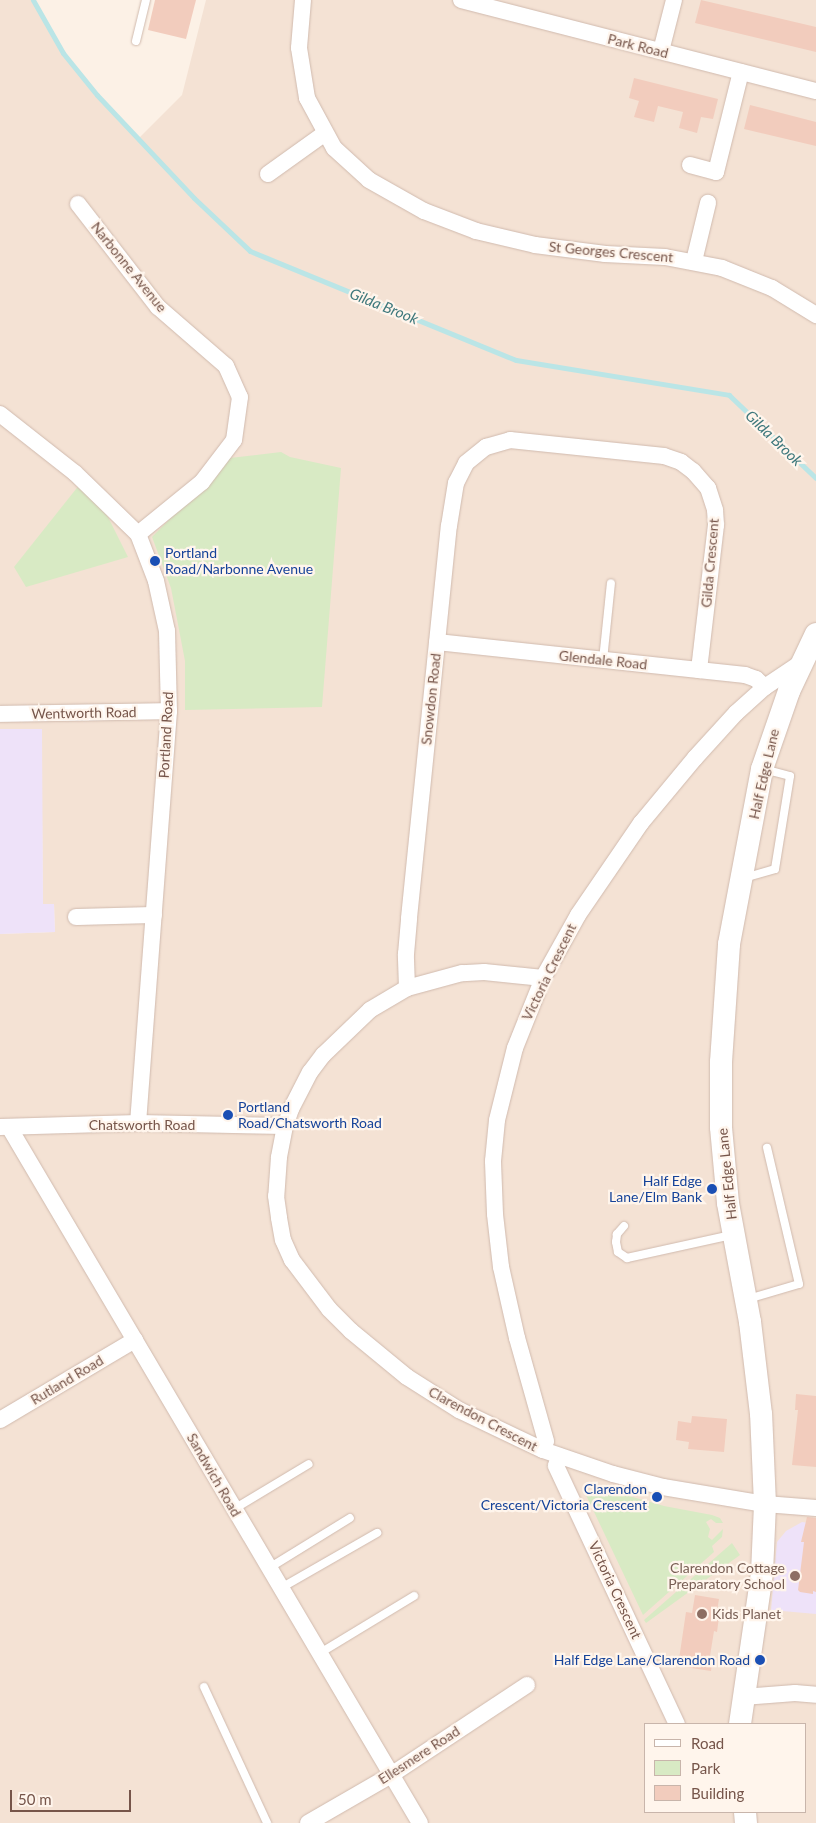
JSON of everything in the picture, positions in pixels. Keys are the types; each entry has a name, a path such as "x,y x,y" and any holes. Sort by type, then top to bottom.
{"main road":[{"name":"Half Edge Lane","path":"740,1723 762,1573 765,1504 761,1414 746,1299 728,1203 721,1127 721,1062 729,944 762,769 776,723 816,634"}],"street":[{"name":"St Georges Crescent","path":"303,0 299,48 307,98 324,133 334,148 369,180 424,211 476,231 535,245 605,254 665,256 694,261 722,268 772,288 816,315"},
{"name":"Park Road","path":"461,0 816,91"},
{"path":"661,51 674,0"},
{"path":"690,165 716,172 742,72"},
{"path":"268,174 324,133"},
{"path":"694,261 708,203"},
{"name":"Narbonne Avenue","path":"78,204 158,307 226,366 240,397 234,440 202,482 138,534"},
{"name":"Portland Road","path":"0,414 75,473 138,534 156,581 167,631 169,711 138,1123"},
{"name":"Snowdon Road","path":"407,988 407,936 449,526 456,483 466,463 476,454 496,443 510,440"},
{"name":"Gilda Crescent","path":"510,440 594,447 664,456 687,465 700,478 713,499 716,525 700,670"},
{"name":"Glendale Road","path":"437,642 745,675 756,679 765,687"},
{"name":"Victoria Crescent","path":"543,1450 546,1441 517,1338 501,1267 493,1176 497,1120 508,1071 528,1010 543,978 578,916 641,823 695,758 736,713 765,687 802,662"},
{"name":"Wentworth Road","path":"0,714 169,711"},
{"path":"76,917 154,915"},
{"name":"Clarendon Crescent","path":"543,978 484,972 462,974 407,988 370,1010 324,1055 300,1092 285,1126 277,1175 279,1218 283,1240 292,1260 320,1299 351,1331 407,1377 459,1410 543,1450 614,1474 663,1487 765,1504 816,1508"},
{"name":"Chatsworth Road","path":"4,1127 138,1123 285,1126"},
{"name":"Sandwich Road","path":"4,1127 135,1340 420,1823"},
{"name":"Rutland Road","path":"0,1420 135,1340"},
{"name":"Victoria Crescent","path":"559,1456 556,1466 678,1723"},
{"name":"Ellesmere Road","path":"308,1823 391,1774 527,1685"},
{"path":"743,1697 795,1693 816,1695"}],"lane":[{"path":"136,41 146,0"},
{"path":"603,660 611,583"},
{"path":"742,879 774,869 790,776 762,769"},
{"path":"746,1299 799,1284 767,1148"},
{"path":"624,1226 617,1234 616,1242 618,1252 627,1258 734,1235"},
{"path":"234,1509 309,1464"},
{"path":"269,1568 350,1518"},
{"path":"281,1588 377,1533"},
{"path":"320,1653 414,1596"},
{"path":"204,1688 267,1823"}],"shaded area":[{"path":"0,0 33,0 63,53 138,139 182,95 206,0 453,0 816,94 816,1823 0,1823 0,934 55,932 54,904 43,905 41,729 0,729"},
{"path":"491,0 816,0 816,89"},
{"path":"0,729 42,729 43,904 54,904 55,932 0,934"},
{"name":"Clarendon Cottage Preparatory School","path":"802,1522 816,1524 816,1614 771,1610 777,1542 786,1531"}],"green space":[{"path":"281,452 290,457 341,468 322,707 185,710 185,661 171,588 152,537 230,458"},
{"path":"80,484 106,513 128,557 26,587 14,567"},
{"path":"598,1487 664,1506 712,1515 720,1518 723,1523 716,1523 711,1519 706,1522 710,1529 708,1537 712,1540 723,1529 722,1537 712,1546 714,1552 643,1615 586,1495"},
{"path":"732,1543 740,1555 646,1623 644,1620"}],"building":[{"path":"155,0 196,0 186,39 148,30"},
{"path":"701,0 816,27 816,52 695,23"},
{"path":"634,78 718,99 713,119 701,117 697,133 679,128 683,112 658,106 654,122 634,117 639,101 629,98"},
{"path":"750,105 816,122 816,146 744,129"},
{"path":"796,1394 816,1396 816,1467 792,1465 798,1410 795,1410"},
{"path":"692,1416 727,1419 724,1452 688,1449 689,1442 676,1440 678,1421 691,1423"},
{"path":"807,1517 816,1518 816,1592 813,1591 813,1594 798,1590 804,1542 801,1542"},
{"path":"695,1595 719,1599 716,1617 719,1617 717,1632 714,1631 710,1656 713,1656 711,1671 678,1666 686,1612 692,1613"}],"waterway":[{"name":"Gilda Brook","path":"33,0 63,53 97,95 194,198 250,251 516,360 729,395 816,478"}],"place":[{"name":"Portland Road/Narbonne Avenue","path":"155,561"},
{"name":"Portland Road/Chatsworth Road","path":"228,1115"},
{"name":"Half Edge Lane/Elm Bank","path":"712,1189"},
{"name":"Clarendon Crescent/Victoria Crescent","path":"657,1497"},
{"name":"Clarendon Cottage Preparatory School","path":"795,1576"},
{"name":"Kids Planet","path":"702,1614"},
{"name":"Half Edge Lane/Clarendon Road","path":"760,1660"}]}
